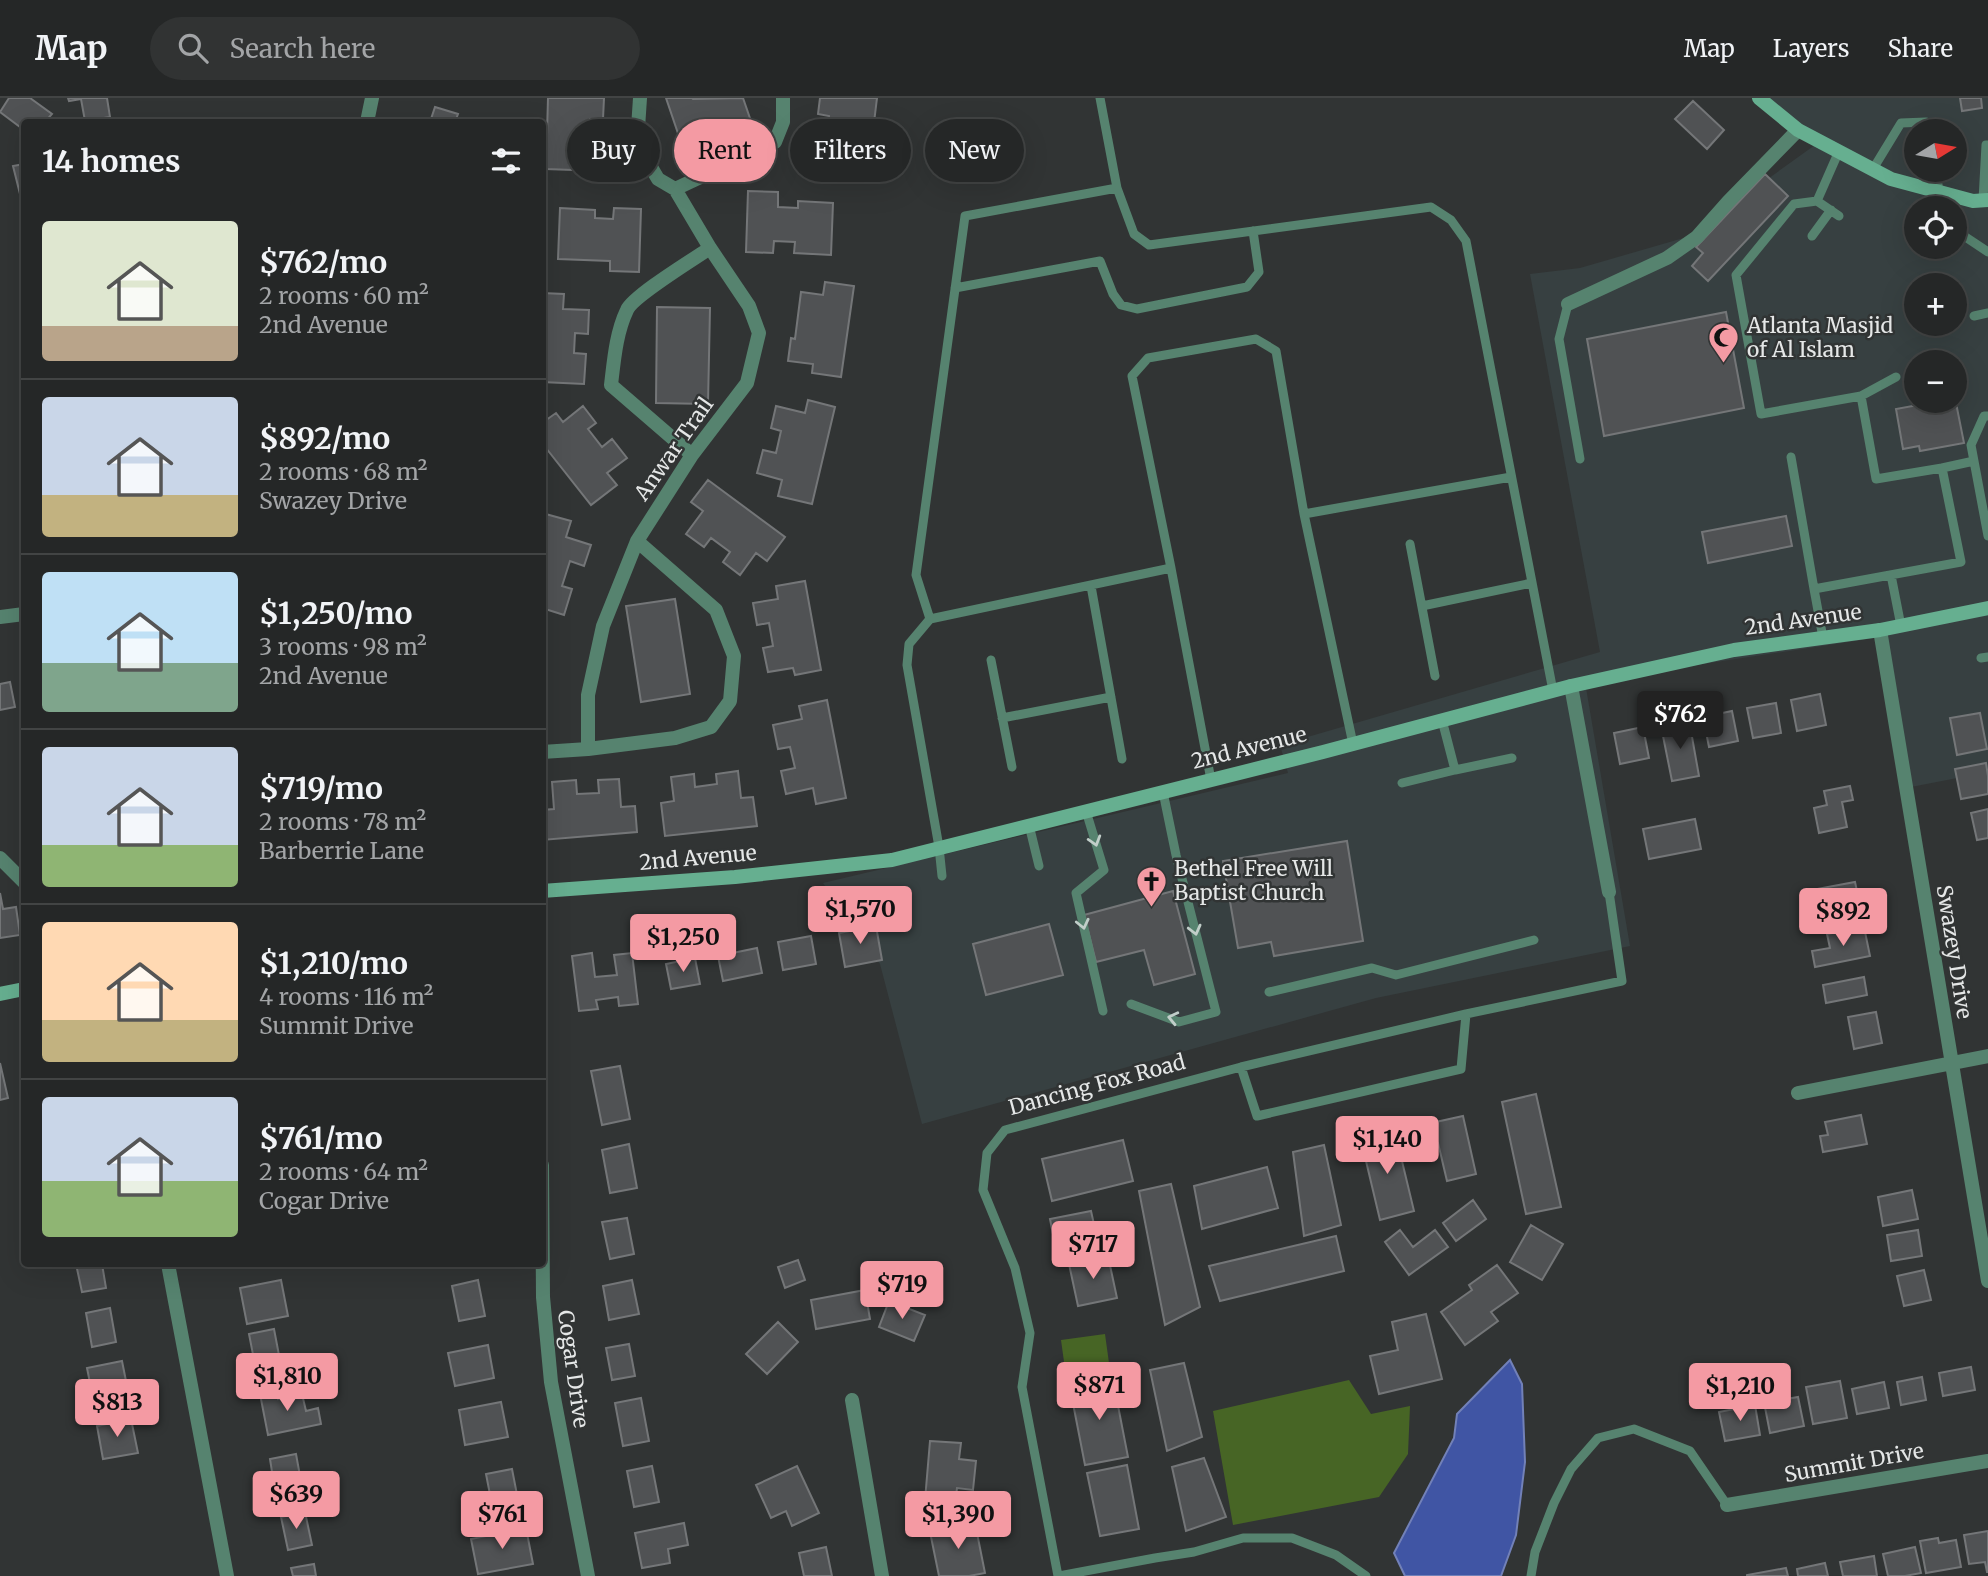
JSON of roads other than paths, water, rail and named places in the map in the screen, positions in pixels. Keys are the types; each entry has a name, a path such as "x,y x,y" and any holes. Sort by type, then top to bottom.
{"street":[{"path":"368,119 372,98"},
{"name":"Anwar Trail","path":"588,749 588,695 603,626 637,541 692,455 747,383 759,333 749,306 675,189 658,179 637,143 640,98"},
{"path":"675,189 775,142 783,122 783,98"},
{"path":"1759,98 1798,130 1891,178 1973,201 1985,200"},
{"path":"1568,304 1667,258 1697,237 1798,130"},
{"path":"692,455 611,385 618,336 628,307 670,274 710,248"},
{"path":"546,752 675,738 710,727 730,701 734,656 716,610 637,541"},
{"name":"2nd Avenue","path":"546,891 735,877 892,860 1571,686 1734,650 1880,630 1988,608"},
{"path":"0,617 21,614"},
{"name":"Swazey Drive","path":"1880,630 1988,1281"},
{"name":"Dancing Fox Road","path":"1571,686 1609,892"},
{"path":"0,858 21,879"},
{"path":"0,994 21,990"},
{"path":"1798,1093 1988,1056"},
{"path":"169,1267 226,1576"},
{"name":"Cogar Drive","path":"543,1267 551,1382 588,1576"},
{"path":"852,1400 882,1576"},
{"name":"Summit Drive","path":"1727,1505 1988,1461"}],"lane":[{"path":"1100,98 1117,188 1134,234 1149,245 1431,207 1451,220 1466,241 1552,691"},
{"path":"1873,169 1901,122 1904,122"},
{"path":"1985,200 1988,145"},
{"path":"1817,201 1839,151"},
{"path":"1938,182 1939,192"},
{"path":"930,619 916,575 965,216 1117,188"},
{"path":"1812,236 1835,213 1817,201 1794,204 1736,275 1761,414 1861,396 1896,377"},
{"path":"955,288 1100,261 1113,294 1121,305 1137,309 1247,287 1259,272 1253,231"},
{"path":"1967,238 1988,252"},
{"path":"1568,304 1559,339 1580,459"},
{"path":"1974,316 1988,313"},
{"path":"1211,780 1132,376 1148,358 1256,339 1276,351 1304,514 1353,744"},
{"path":"1861,396 1876,479 1974,461"},
{"path":"1988,416 1984,416 1971,445 1988,537"},
{"path":"1791,457 1823,638"},
{"path":"1814,589 1961,562 1942,468"},
{"path":"1304,514 1511,477"},
{"path":"1410,544 1435,676"},
{"path":"942,876 907,666 909,644 930,619 1171,568"},
{"path":"1891,575 1901,626"},
{"path":"1422,606 1532,583"},
{"path":"1091,586 1122,759"},
{"path":"991,660 1012,767"},
{"path":"1002,718 1111,697"},
{"path":"1442,720 1455,770"},
{"path":"1402,783 1512,758"},
{"path":"1131,1004 1179,1022 1216,1012 1163,792"},
{"path":"1086,811 1104,870 1076,893 1103,1011"},
{"path":"1030,825 1039,866"},
{"name":"Dancing Fox Road","path":"1366,1576 1336,1555 1292,1538 1243,1538 1194,1552 1059,1576 1022,1387 1030,1333 1015,1268 983,1190 987,1153 1005,1130 1241,1067 1466,1014 1622,981 1609,892"},
{"path":"1269,992 1372,968 1396,975 1534,940"},
{"path":"1241,1067 1257,1116 1461,1069 1466,1014"},
{"path":"1531,1576 1535,1552 1554,1503 1571,1469 1598,1438 1634,1429 1690,1451 1727,1505"}],"water":[{"path":"1510,1360 1522,1384 1525,1462 1516,1535 1501,1576 1405,1576 1394,1553 1454,1438 1457,1414"}],"place":[{"name":"Atlanta Masjid of Al Islam","path":"1724,365"},
{"name":"Bethel Free Will Baptist Church","path":"1151,908"}]}
